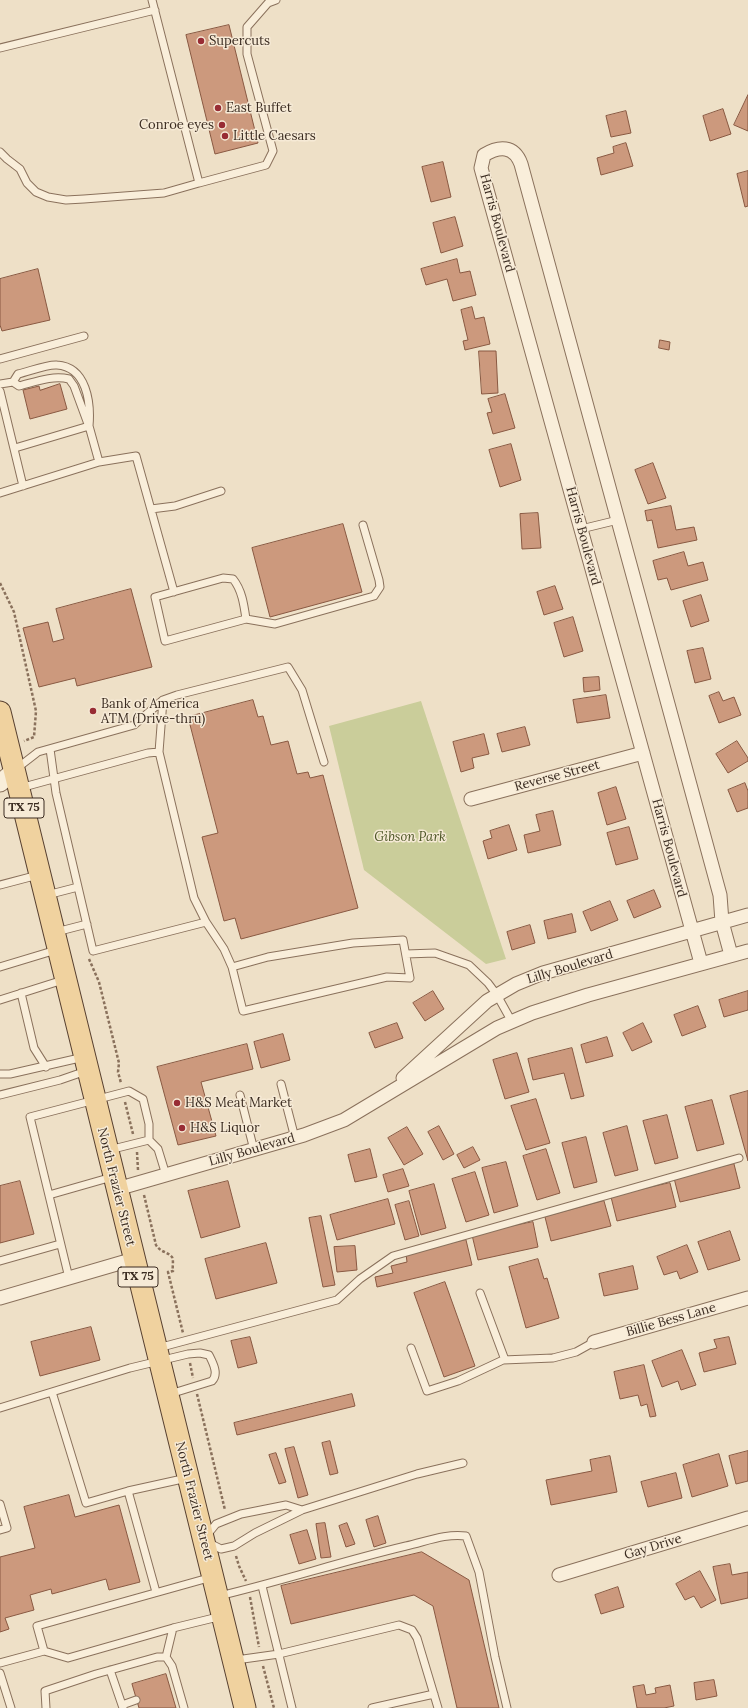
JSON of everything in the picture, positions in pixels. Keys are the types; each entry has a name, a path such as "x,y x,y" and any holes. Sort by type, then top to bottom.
{"main road":[{"name":"North Frazier Street","path":"0,712 9,747 8,777 40,874 245,1708"}],"street":[{"name":"Harris Boulevard","path":"701,963 481,168 484,155 494,149 508,149 518,156 521,164 720,895 722,922 731,955"},
{"name":"Reverse Street","path":"471,799 643,753"},
{"name":"Lilly Boulevard","path":"382,1097 487,1001 516,984 543,973 748,915"},
{"name":"Lilly Boulevard","path":"115,1183 141,1182 295,1138 344,1120 497,1028 532,1013 588,995 748,951"},
{"path":"0,1298 134,1259"},
{"name":"Billie Bess Lane","path":"594,1342 748,1298"},
{"name":"Gay Drive","path":"559,1575 748,1518"}],"lane":[{"path":"152,0 199,183"},
{"path":"0,152 20,169 27,183 36,192 48,197 66,200 164,193 266,165 273,151 247,54 247,27 268,3 276,0"},
{"path":"0,48 155,10"},
{"path":"0,359 84,336"},
{"path":"13,382 18,374 56,365 67,367 78,374 84,385 91,409 89,426"},
{"path":"0,384 13,382 19,386 49,378 69,378 74,386 89,426 99,462"},
{"path":"0,391 23,486"},
{"path":"15,448 89,426"},
{"path":"0,493 99,462 136,456 174,592"},
{"path":"151,509 175,506 221,491"},
{"path":"581,529 618,520"},
{"path":"246,619 239,586 233,579 223,578 154,597 165,641 246,619 275,624 374,596 380,587 379,580 363,525"},
{"path":"8,777 38,752 134,725 163,700 288,666 302,690 324,762"},
{"path":"163,700 159,752 194,898 206,922 224,949 232,967 244,1011 387,977 410,978 403,940 353,943 268,957 232,967"},
{"path":"50,749 54,779 93,951 206,922"},
{"path":"8,777 54,779 148,753 159,752"},
{"path":"0,885 40,874"},
{"path":"45,896 78,887"},
{"path":"0,967 56,941 87,924"},
{"path":"406,954 435,952 469,965 488,983 497,995 512,1022"},
{"path":"0,1000 66,980"},
{"path":"21,993 34,1048 46,1067"},
{"path":"0,1074 10,1074 46,1067 86,1064"},
{"path":"0,1095 60,1080 86,1064"},
{"path":"281,1084 295,1138"},
{"path":"68,1278 30,1117 129,1091 143,1099 150,1124 149,1140 158,1149 166,1175"},
{"path":"240,1095 254,1150"},
{"path":"107,1150 149,1140"},
{"path":"0,1408 130,1368 185,1341 337,1300 360,1279 393,1256 739,1158"},
{"path":"49,1195 115,1183"},
{"path":"0,1261 60,1244"},
{"path":"480,1294 505,1360"},
{"path":"411,1348 427,1391 458,1381 505,1360 553,1358 576,1352 594,1342"},
{"path":"158,1355 206,1353 209,1355 215,1370 215,1378 212,1381 167,1395"},
{"path":"52,1392 86,1503 128,1491 188,1478"},
{"path":"302,1510 286,1505 241,1514 216,1524 203,1540 221,1549 234,1546 255,1533 302,1510 417,1474 463,1463"},
{"path":"128,1491 156,1592"},
{"path":"0,1504 7,1528 0,1530"},
{"path":"44,1651 37,1626 156,1592 217,1596 262,1586 388,1550 452,1535 466,1536 479,1572 507,1708"},
{"path":"262,1586 292,1708"},
{"path":"0,1663 44,1651 68,1658 172,1628 217,1596"},
{"path":"234,1661 279,1654 399,1624 412,1630 418,1638 438,1708"},
{"path":"172,1628 166,1657 172,1666 178,1686 181,1707"},
{"path":"46,1708 46,1691 157,1656 166,1657"},
{"path":"110,1670 122,1706 136,1700"},
{"path":"0,1673 11,1708"},
{"path":"170,1689 178,1686"},
{"path":"372,1708 398,1705 434,1694"}],"path":[{"path":"0,582 14,612 36,711 34,737 38,752"},
{"path":"9,747 34,737"},
{"path":"89,958 90,964 99,982 119,1063 118,1072 139,1158 137,1164 156,1245 159,1250 171,1256 173,1260 172,1271 168,1272 185,1341"},
{"path":"188,1354 228,1520"},
{"path":"234,1546 239,1566 245,1577 248,1589 261,1656 274,1708"}],"green space":[{"name":"Gibson Park","path":"421,701 506,959 486,964 364,870 329,726"}],"building":[{"path":"229,25 258,143 215,154 186,35"},
{"path":"748,95 748,131 734,125"},
{"path":"723,109 731,134 710,141 703,116"},
{"path":"626,111 631,133 611,137 606,116"},
{"path":"626,143 633,166 601,175 597,158 614,153 613,147"},
{"path":"443,162 451,197 431,202 422,167"},
{"path":"748,171 748,206 745,207 737,174"},
{"path":"455,217 463,246 441,253 433,223"},
{"path":"457,259 460,273 470,271 476,295 453,301 447,279 426,285 421,269"},
{"path":"38,269 50,320 2,331 0,325 0,279"},
{"path":"472,307 475,319 484,317 490,344 465,350 463,341 468,340 461,310"},
{"path":"660,340 670,342 669,350 659,348"},
{"path":"479,351 496,351 498,393 482,394"},
{"path":"60,384 67,409 30,419 23,390 39,386 40,390"},
{"path":"505,394 515,428 493,434 487,413 492,412 488,399"},
{"path":"511,444 521,480 500,487 489,450"},
{"path":"653,463 666,498 648,504 635,470"},
{"path":"671,506 676,530 694,527 697,540 658,548 652,520 647,521 645,511"},
{"path":"538,513 541,548 522,549 520,514"},
{"path":"343,524 362,592 270,617 252,548"},
{"path":"684,552 688,566 703,562 708,580 671,590 667,578 658,580 653,561"},
{"path":"555,586 563,609 544,615 537,592"},
{"path":"131,589 152,667 77,686 75,678 39,687 23,628 48,622 53,642 64,639 56,609"},
{"path":"701,595 709,621 691,627 683,601"},
{"path":"573,617 583,651 564,657 554,623"},
{"path":"703,648 711,679 695,683 687,651"},
{"path":"599,677 600,690 584,692 583,678"},
{"path":"719,692 723,701 734,697 741,715 719,723 709,696"},
{"path":"606,695 610,718 577,723 573,700"},
{"path":"253,700 258,717 263,716 271,745 288,741 297,774 308,772 310,778 323,775 358,908 241,939 235,918 224,921 202,837 218,833 188,717"},
{"path":"525,727 530,745 502,752 497,734"},
{"path":"484,734 489,754 472,758 474,768 461,772 453,742"},
{"path":"737,741 748,758 748,761 728,773 716,754"},
{"path":"745,783 748,791 748,808 737,812 728,790"},
{"path":"616,787 626,819 607,825 598,793"},
{"path":"553,811 561,845 528,853 524,835 540,831 536,815"},
{"path":"509,825 517,850 488,859 483,841 492,838 490,831"},
{"path":"629,827 638,859 616,865 607,833"},
{"path":"654,890 661,907 634,918 627,901"},
{"path":"610,901 618,920 591,931 583,912"},
{"path":"572,914 576,932 548,939 544,921"},
{"path":"530,925 535,943 512,950 507,932"},
{"path":"433,991 444,1009 425,1021 413,1003"},
{"path":"748,991 748,1010 724,1017 719,1000"},
{"path":"698,1006 706,1027 682,1036 674,1015"},
{"path":"397,1023 403,1038 375,1048 369,1033"},
{"path":"643,1023 652,1042 632,1051 623,1033"},
{"path":"283,1034 290,1060 261,1068 254,1042"},
{"path":"607,1037 613,1056 586,1063 581,1045"},
{"path":"247,1044 253,1069 201,1082 216,1136 178,1145 157,1067"},
{"path":"572,1048 584,1096 571,1099 564,1073 533,1080 528,1059"},
{"path":"517,1053 529,1092 505,1099 493,1060"},
{"path":"748,1091 748,1161 730,1096"},
{"path":"536,1099 550,1143 526,1150 511,1106"},
{"path":"712,1100 724,1144 697,1151 685,1107"},
{"path":"667,1115 678,1158 655,1164 643,1121"},
{"path":"439,1126 454,1154 443,1160 428,1132"},
{"path":"627,1126 638,1170 615,1176 603,1133"},
{"path":"407,1127 423,1154 404,1165 388,1138"},
{"path":"586,1137 597,1182 574,1188 562,1143"},
{"path":"473,1147 480,1160 464,1168 457,1155"},
{"path":"370,1149 377,1177 355,1182 348,1155"},
{"path":"546,1149 560,1193 537,1200 523,1156"},
{"path":"506,1162 518,1206 494,1213 482,1168"},
{"path":"734,1164 740,1188 680,1202 674,1178"},
{"path":"403,1169 409,1186 388,1192 383,1175"},
{"path":"475,1172 489,1215 466,1222 452,1179"},
{"path":"20,1181 34,1234 0,1243 0,1186"},
{"path":"228,1181 240,1227 201,1238 188,1191"},
{"path":"670,1183 676,1207 617,1221 611,1197"},
{"path":"434,1184 446,1228 421,1235 409,1191"},
{"path":"388,1199 395,1224 337,1240 330,1215"},
{"path":"409,1201 419,1236 405,1240 395,1205"},
{"path":"604,1201 611,1226 551,1241 545,1217"},
{"path":"321,1216 335,1285 323,1287 309,1218"},
{"path":"533,1222 538,1247 478,1260 472,1235"},
{"path":"730,1231 740,1260 708,1270 698,1242"},
{"path":"466,1240 472,1265 377,1287 375,1277 393,1273 391,1266 407,1262 406,1254"},
{"path":"266,1243 277,1283 216,1299 205,1259"},
{"path":"687,1245 698,1272 680,1279 677,1271 664,1275 657,1257"},
{"path":"355,1246 357,1270 337,1272 334,1247"},
{"path":"538,1259 544,1279 547,1278 559,1318 526,1328 509,1267"},
{"path":"633,1266 638,1289 604,1296 599,1274"},
{"path":"445,1282 475,1366 444,1377 414,1293"},
{"path":"91,1327 100,1360 40,1376 31,1342"},
{"path":"250,1337 257,1363 238,1368 231,1341"},
{"path":"729,1337 736,1364 704,1372 699,1353 717,1348 714,1340"},
{"path":"682,1350 696,1385 681,1390 678,1381 662,1387 652,1361"},
{"path":"644,1365 656,1416 650,1417 647,1404 641,1406 638,1395 620,1399 614,1372"},
{"path":"352,1394 355,1406 237,1435 234,1423"},
{"path":"330,1441 338,1473 330,1475 322,1443"},
{"path":"294,1447 308,1495 298,1498 285,1449"},
{"path":"748,1451 748,1481 736,1484 729,1456"},
{"path":"276,1453 286,1482 279,1484 269,1455"},
{"path":"719,1454 728,1486 692,1497 683,1465"},
{"path":"610,1456 617,1492 551,1505 546,1480 592,1471 590,1460"},
{"path":"676,1473 682,1498 648,1507 641,1482"},
{"path":"69,1495 75,1517 119,1505 140,1582 109,1590 106,1579 52,1594 51,1589 30,1595 34,1610 5,1618 9,1629 0,1632 0,1557 35,1548 24,1507"},
{"path":"378,1516 386,1543 374,1547 366,1520"},
{"path":"325,1523 331,1557 321,1558 316,1524"},
{"path":"347,1523 355,1544 346,1547 339,1526"},
{"path":"307,1530 316,1559 299,1564 290,1535"},
{"path":"422,1552 469,1580 499,1708 457,1708 433,1606 414,1595 291,1624 281,1586"},
{"path":"730,1564 732,1575 748,1572 748,1598 721,1604 713,1567"},
{"path":"700,1571 716,1600 701,1608 694,1596 685,1600 676,1584"},
{"path":"618,1587 624,1607 601,1614 595,1595"},
{"path":"166,1674 176,1708 139,1708 132,1684"},
{"path":"714,1680 717,1696 696,1700 694,1683"},
{"path":"644,1685 646,1695 656,1693 655,1688 670,1685 674,1706 664,1708 637,1708 633,1687"}],"place":[{"name":"Supercuts","path":"201,41"},
{"name":"East Buffet","path":"218,108"},
{"name":"Conroe eyes","path":"222,125"},
{"name":"Little Caesars","path":"225,136"},
{"name":"Bank of America ATM (Drive-thru)","path":"93,711"},
{"name":"H&S Meat Market","path":"177,1103"},
{"name":"H&S Liquor","path":"182,1128"}]}
